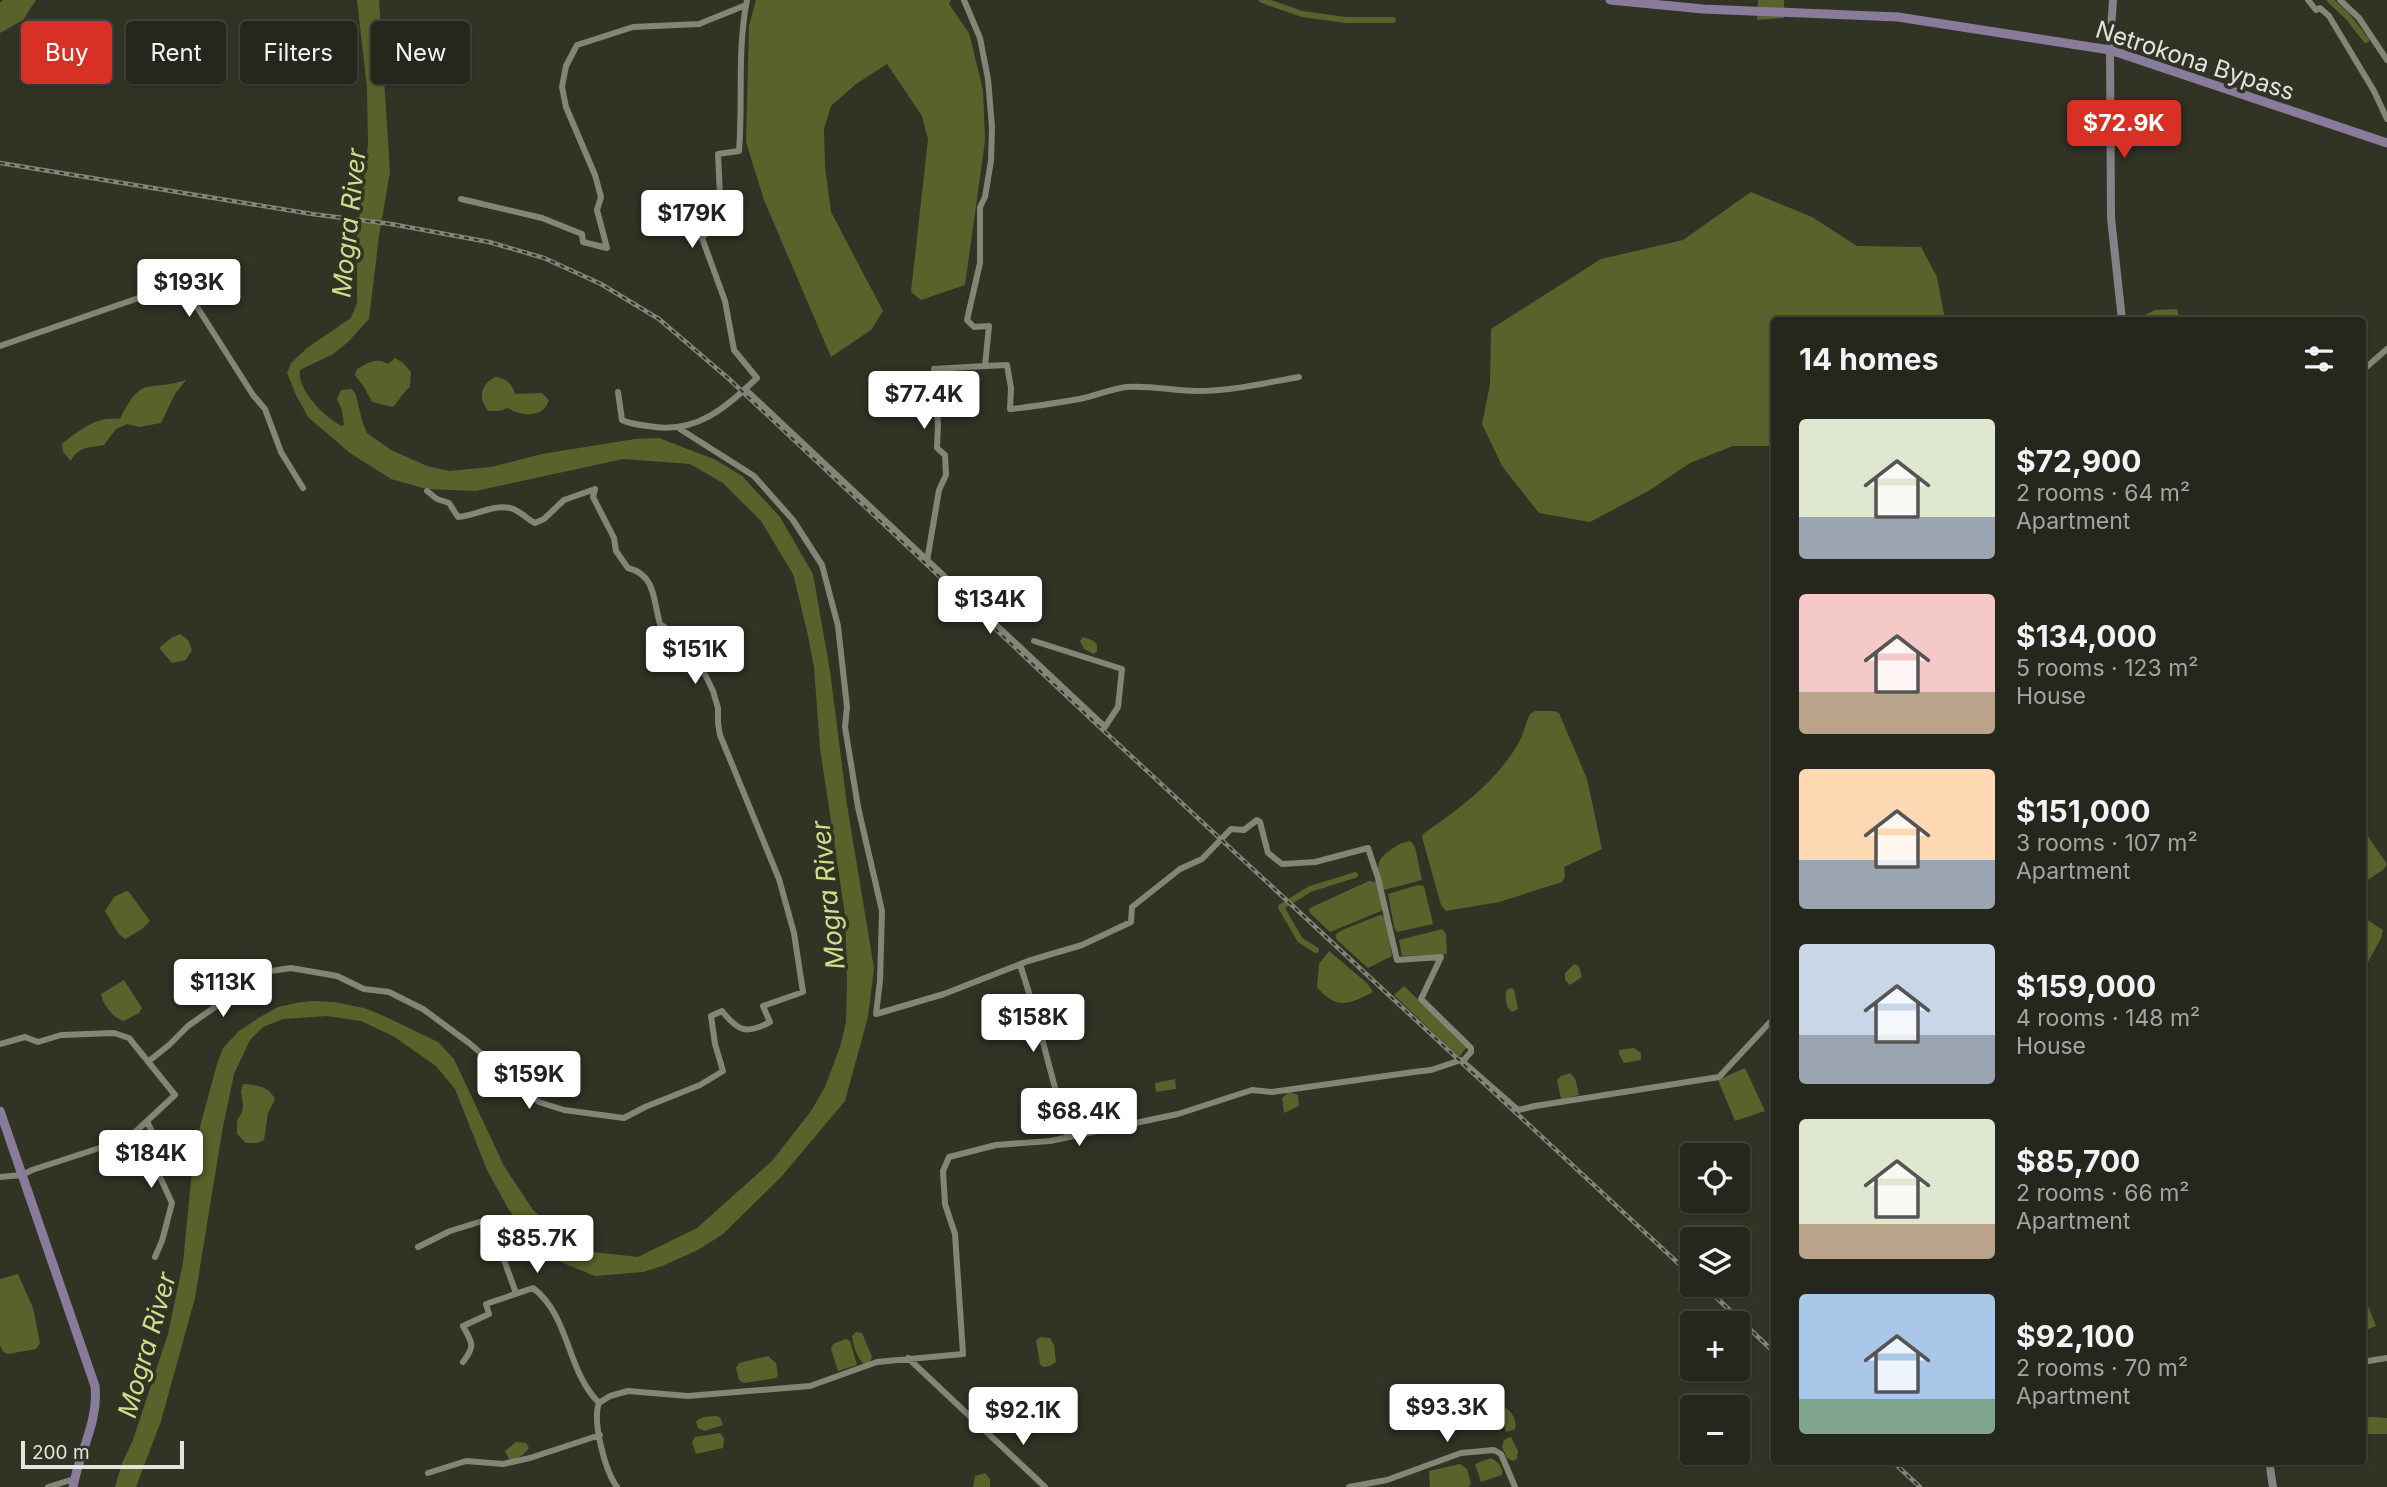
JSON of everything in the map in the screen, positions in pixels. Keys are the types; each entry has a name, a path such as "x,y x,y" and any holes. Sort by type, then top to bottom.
{"main road":[{"name":"Netrokona Bypass","path":"1610,0 1703,9 1898,17 2110,50 2387,143"},
{"path":"2113,0 2110,50 2111,218 2122,317"},
{"path":"0,1111 95,1386 94,1413 73,1483"},
{"path":"2270,1465 2273,1487"}],"street":[{"path":"964,0 980,38 988,79 992,127 991,161 985,197 980,207 980,263 968,320 974,327 989,327 985,366"},
{"path":"2308,0 2316,10 2320,8 2329,16 2374,91 2387,119"},
{"path":"2340,0 2359,18 2387,60"},
{"path":"461,199 542,218 582,234 583,242 607,248 597,210 601,197 595,175 566,107 562,88 566,66 577,45 633,27 699,23 746,2 741,52 741,122 738,151 718,154 721,217 702,237 725,301 734,350 757,378 731,402 707,418 680,429 659,428 622,420 618,392"},
{"path":"0,346 179,284 192,299 253,395 265,409 281,452 303,488"},
{"path":"2366,367 2387,349"},
{"path":"927,561 939,490 946,475 945,455 937,448 934,369 1007,365 1011,387 1010,409 1045,406 1125,387 1225,390 1299,377"},
{"path":"745,389 1105,727 1118,707 1122,669 1034,641"},
{"path":"617,1487 604,1462 597,1413 599,1403 610,1396 628,1391 688,1396 810,1386 877,1362 961,1355 963,1352 955,1234 945,1204 943,1171 949,1157 996,1145 1050,1141 1178,1114 1252,1090 1277,1091 1431,1070 1463,1061 1471,1052 1471,1048 1421,999 1441,957 1397,960 1368,848 1315,862 1282,864 1268,853 1260,822 1257,820 1249,828 1231,829 1202,859 1180,869 1132,907 1131,922 1082,945 1020,964 944,994 876,1014 881,970 882,911 858,807 845,727 847,707 838,626 822,565 793,520 754,477 680,429"},
{"path":"149,1061 188,1026 222,1002 232,986 241,980 259,971 291,968 337,976 364,989 389,992 423,1009 540,1102 564,1110 624,1118 700,1085 723,1071 711,1016 722,1010 735,1026 744,1030 758,1029 770,1022 763,1006 803,992 794,933 779,878 720,735 719,708 713,691 699,662 687,655 671,632 660,624 650,583 641,571 628,568 616,551 614,538 593,498 595,489 564,500 544,519 535,523 508,507 458,517 450,503 437,499 427,491"},
{"path":"1020,964 1068,1137"},
{"path":"1463,1061 1516,1109 1521,1110 1535,1105 1719,1077 1771,1021"},
{"path":"0,1044 25,1037 38,1042 61,1035 114,1032 129,1038 175,1095 133,1134 117,1142 22,1175 0,1177"},
{"path":"147,1121 153,1134 154,1164 172,1203 155,1257"},
{"path":"418,1247 450,1231 489,1219 516,1293"},
{"path":"463,1362 472,1346 463,1326 489,1314 485,1304 533,1287 549,1303 578,1373 588,1392 599,1403"},
{"path":"908,1358 1045,1487"},
{"path":"2366,1361 2387,1358"},
{"path":"428,1473 466,1461 503,1464 600,1435"},
{"path":"1349,1487 1387,1480 1461,1453 1494,1450 1501,1454 1515,1487"},
{"path":"47,1487 73,1483"}],"shaded area":[{"path":"3,0 36,0 23,20 0,33 0,3"},
{"path":"357,0 379,0 380,21 371,21 371,84 384,84 390,172 369,319 333,354 300,370 300,378 307,394 328,417 342,426 342,410 337,399 341,390 352,389 367,433 391,450 427,466 449,471 491,467 542,454 635,439 659,438 716,460 742,476 780,517 813,574 874,968 868,1017 845,1101 782,1176 723,1234 698,1250 662,1266 643,1272 595,1276 563,1263 547,1253 521,1227 487,1170 455,1089 436,1066 393,1036 361,1021 327,1016 283,1019 263,1027 250,1040 234,1074 195,1298 161,1421 136,1487 115,1487 168,1334 183,1263 194,1149 217,1064 223,1048 239,1031 260,1017 278,1007 296,1003 334,1002 364,1008 438,1042 454,1059 504,1166 533,1210 557,1230 593,1252 638,1257 697,1228 772,1161 811,1111 825,1087 846,1022 845,915 820,748 814,667 793,574 761,521 723,483 690,464 623,459 476,491 427,489 391,479 350,453 308,417 296,395 287,373 291,363 307,348 351,318 357,303 357,237 368,144 367,88"},
{"path":"756,0 951,0 949,4 969,33 983,90 985,141 965,285 921,300 911,292 928,139 922,116 887,64 856,84 831,106 824,129 825,167 831,212 883,311 871,330 831,357 764,200 746,142 749,26"},
{"path":"1758,0 1784,0 1784,18 1757,20"},
{"path":"1751,192 1812,217 1857,246 1921,247 1937,277 1944,317 1771,317 1771,446 1733,446 1690,463 1650,490 1590,522 1539,513 1502,466 1482,424 1490,385 1491,329 1601,259 1683,240"},
{"path":"2177,309 2179,317 2141,317 2155,310"},
{"path":"395,358 411,372 410,387 393,407 372,402 355,375 357,369 376,361 388,364"},
{"path":"929,372 931,399 883,404 874,373"},
{"path":"495,377 508,382 515,394 542,393 549,400 538,413 520,413 508,408 488,411 482,392 486,384"},
{"path":"186,380 175,394 161,423 139,427 127,424 116,429 104,445 81,450 71,461 63,452 62,444 89,425 103,420 120,419 134,395 140,390"},
{"path":"180,634 188,640 192,650 186,660 172,663 159,648"},
{"path":"1083,637 1094,641 1097,652 1093,654 1084,649 1080,641"},
{"path":"1535,711 1559,713 1587,779 1602,849 1564,867 1565,877 1562,882 1499,902 1446,911 1441,905 1423,834 1463,805 1499,771 1520,740 1530,714"},
{"path":"2366,836 2387,864 2383,870 2366,881"},
{"path":"1411,841 1415,847 1422,880 1384,890 1378,870 1380,860 1388,851"},
{"path":"1369,881 1376,882 1383,909 1381,911 1330,932 1310,913 1309,909 1312,907"},
{"path":"1418,885 1424,886 1433,924 1397,932 1388,894"},
{"path":"126,891 150,921 125,939 118,933 105,911 114,897"},
{"path":"1380,915 1386,920 1392,956 1368,968 1337,940 1335,935"},
{"path":"2366,919 2383,930 2366,962"},
{"path":"1442,929 1446,934 1447,954 1402,956 1399,940"},
{"path":"1329,951 1368,984 1373,992 1343,1003 1324,994 1317,987 1319,964"},
{"path":"1574,964 1579,966 1582,977 1570,985 1565,980 1565,973"},
{"path":"124,980 142,1008 139,1013 124,1021 109,1010 101,994"},
{"path":"1404,986 1467,1047 1459,1057 1394,995"},
{"path":"1514,989 1518,1009 1512,1012 1506,1000 1506,991"},
{"path":"1634,1048 1641,1053 1641,1060 1624,1063 1619,1050"},
{"path":"1745,1068 1765,1111 1735,1121 1718,1080"},
{"path":"1570,1073 1575,1078 1579,1095 1561,1099 1557,1080"},
{"path":"1175,1079 1176,1089 1156,1092 1155,1083"},
{"path":"243,1084 266,1089 275,1099 268,1113 264,1140 257,1143 246,1143 237,1134 237,1121 243,1104"},
{"path":"1289,1092 1298,1095 1299,1106 1284,1113 1282,1098"},
{"path":"18,1274 33,1308 40,1343 36,1349 8,1354 3,1352 0,1345 0,1279"},
{"path":"2366,1304 2368,1306 2376,1326 2366,1330"},
{"path":"856,1332 862,1333 872,1357 870,1362 864,1364 857,1355 852,1336"},
{"path":"1041,1337 1050,1338 1054,1345 1056,1362 1050,1366 1043,1367 1040,1364 1036,1340"},
{"path":"846,1339 850,1341 857,1365 838,1371 831,1349 833,1344"},
{"path":"768,1356 776,1363 776,1378 744,1383 739,1380 736,1368 739,1363"},
{"path":"1506,1408 1515,1420 1515,1429 1506,1432 1501,1412"},
{"path":"703,1417 720,1417 723,1425 704,1431 698,1428 696,1421"},
{"path":"2366,1418 2387,1418 2387,1434 2366,1434"},
{"path":"720,1433 724,1438 723,1448 696,1454 692,1442 695,1437"},
{"path":"1511,1437 1518,1451 1517,1459 1513,1461 1507,1458 1502,1447 1504,1440"},
{"path":"516,1442 526,1443 529,1448 515,1459 509,1459 505,1451"},
{"path":"1491,1458 1500,1465 1502,1475 1481,1482 1475,1464"},
{"path":"1460,1464 1467,1469 1471,1484 1468,1487 1430,1487 1429,1471"},
{"path":"985,1473 990,1479 990,1487 973,1487 975,1476"}],"waterway":[{"path":"1262,0 1302,14 1346,20 1393,20"},
{"path":"2330,0 2366,40"},
{"path":"1316,950 1300,940 1281,907 1310,889 1355,875"}],"railway":[{"path":"0,163 312,214 391,224 489,242 544,258 601,284 659,319 729,379 1680,1265"},
{"path":"1716,1297 1771,1349"},
{"path":"1896,1465 1920,1487"}],"water label":[{"name":"Mogra River","path":"349,223"},
{"name":"Mogra River","path":"828,895"},
{"name":"Mogra River","path":"147,1345"}]}
